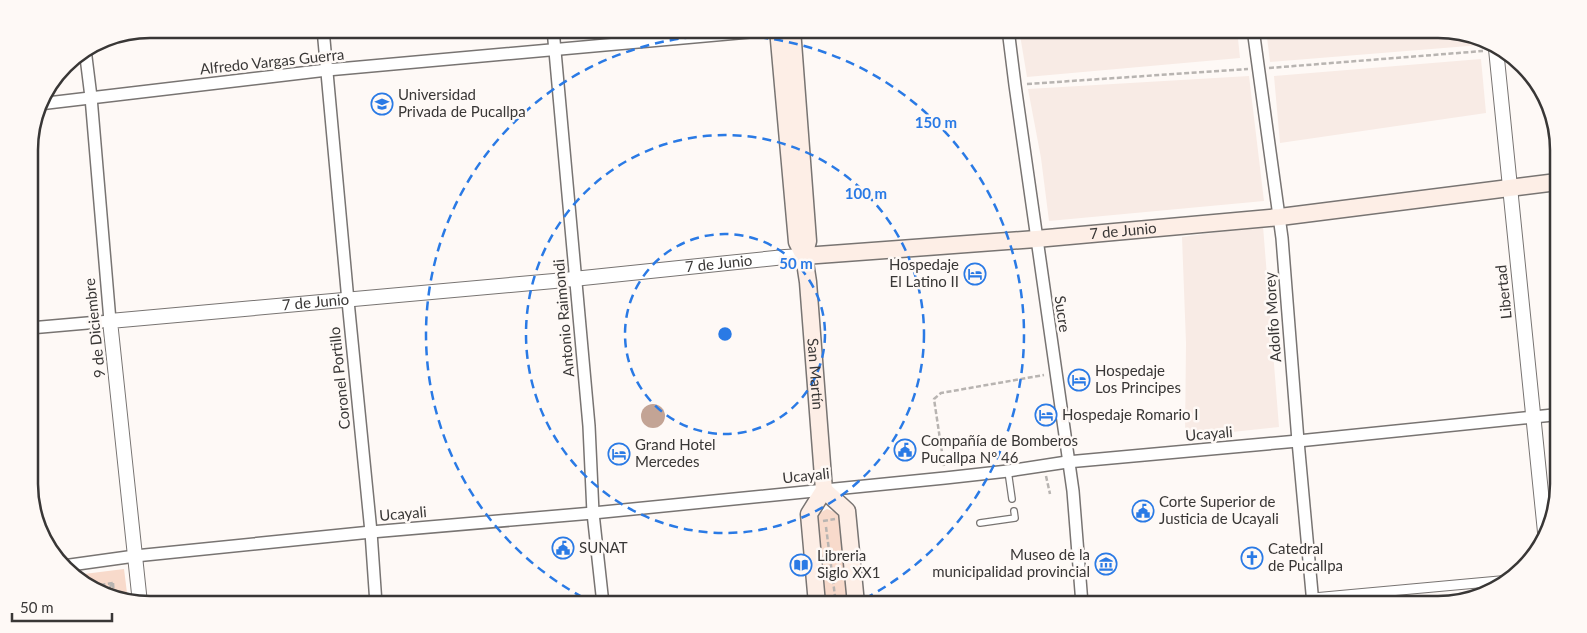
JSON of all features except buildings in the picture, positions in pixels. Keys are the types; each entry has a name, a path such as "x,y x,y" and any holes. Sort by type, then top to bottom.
{"main road":[{"name":"San Martín","path":"785,38 796,242 804,256 808,282 824,490"},
{"name":"7 de Junio","path":"804,256 1036,239 1280,217 1550,183"},
{"path":"816,595 809,514 824,490 847,511 855,595"}],"street":[{"name":"Coronel Portillo","path":"324,38 375,596"},
{"name":"Antonio Raimondi","path":"554,38 589,426 593,513 602,596"},
{"name":"Alfredo Vargas Guerra","path":"47,103 327,70 681,38"},
{"name":"Sucre","path":"1009,38 1067,462 1073,491 1083,568 1082,595"},
{"name":"Adolfo Morey","path":"1254,38 1280,217 1312,595"},
{"name":"Libertad","path":"1496,54 1544,520"},
{"name":"9 de Diciembre","path":"86,57 110,321 139,595"},
{"name":"7 de Junio","path":"38,327 576,279 804,256"},
{"name":"Ucayali","path":"73,565 135,556 371,532 593,513 945,478 1067,462 1550,415"},
{"path":"1369,595 1492,582"}],"lane":[{"path":"1008,471 1012,499"},
{"path":"980,523 1015,518 1014,511"}],"path":[{"path":"945,478 934,399 941,393 1056,373"},
{"path":"1044,465 1050,494"},
{"path":"809,526 825,520 848,516"},
{"path":"825,520 835,595"},
{"path":"101,585 112,583"},
{"path":"109,588 112,583"},
{"path":"112,583 113,590"}],"shaded area":[{"path":"1020,38 1238,38 1240,58 1027,77"},
{"path":"1267,38 1445,38 1479,45 1270,62"},
{"path":"1481,59 1486,113 1280,143 1274,76"},
{"path":"1249,76 1264,201 1049,221 1041,158 1028,89"},
{"path":"1263,226 1279,427 1185,437 1186,343 1182,237"},
{"path":"653,404 661,408 665,416 661,424 653,428 645,424 641,416 645,408"},
{"path":"827,509 840,514 848,595 821,595 812,517"},
{"path":"124,569 127,593 113,590 83,574"}],"place":[{"name":"Universidad Privada de Pucallpa","path":"382,104"},
{"name":"Hospedaje El Latino II","path":"975,274"},
{"name":"Hospedaje Los Principes","path":"1079,380"},
{"name":"Hospedaje Romario I","path":"1046,415"},
{"name":"Compañía de Bomberos Pucallpa Nº 46","path":"905,450"},
{"name":"Grand Hotel Mercedes","path":"619,454"},
{"name":"Corte Superior de Justicia de Ucayali","path":"1143,511"},
{"name":"SUNAT","path":"563,548"},
{"name":"Catedral de Pucallpa","path":"1252,558"},
{"name":"Museo de la municipalidad provincial","path":"1106,564"},
{"name":"Libreria Siglo XX1","path":"801,565"}]}
